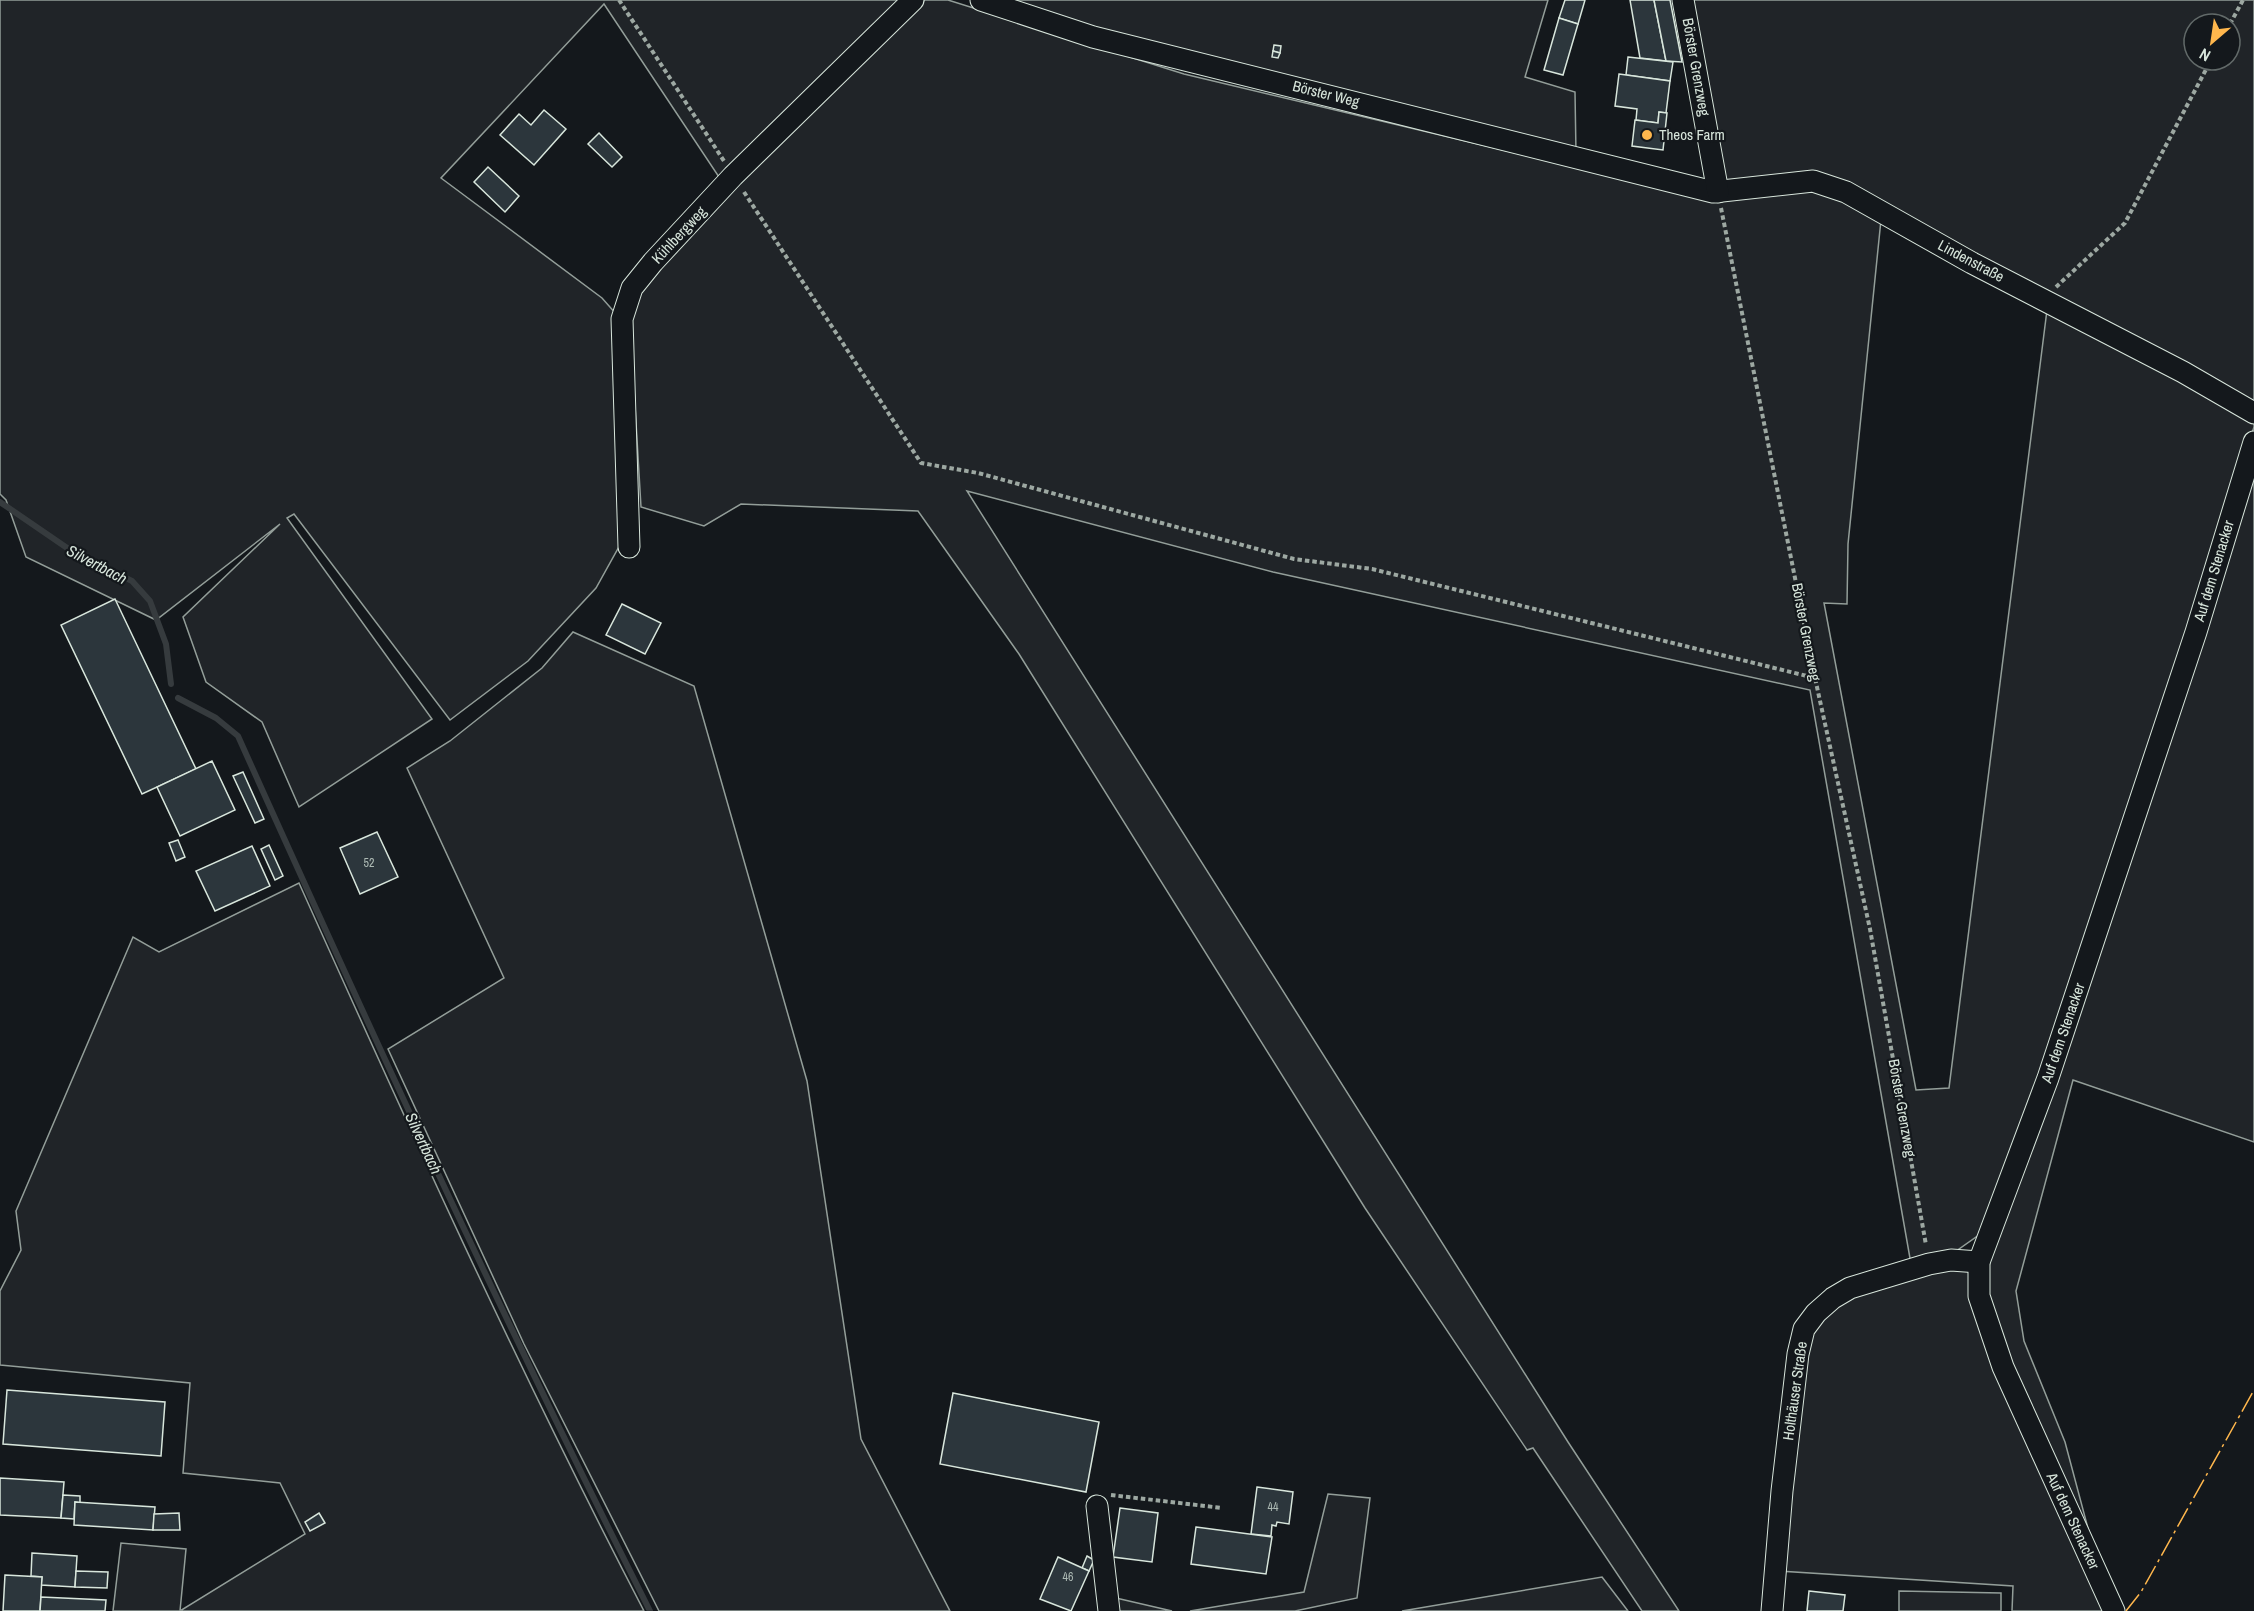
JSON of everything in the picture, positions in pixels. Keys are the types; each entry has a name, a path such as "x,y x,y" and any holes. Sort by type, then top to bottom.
{"street":[{"name":"Kühlbergweg","path":"629,547 622,319 632,288 733,176 913,0"},
{"name":"Börster Weg","path":"981,0 1093,37 1672,182"},
{"name":"Börster Grenzweg","path":"1683,0 1718,192"},
{"name":"Lindenstraße","path":"1672,182 1718,192 1813,181 1846,192 1972,262 2183,372 2254,413"},
{"name":"Auf dem Stenacker","path":"2114,1611 2003,1367 1979,1296 1979,1262 2056,1055 2196,632 2254,442"},
{"name":"Holthäuser Straße","path":"1772,1611 1782,1491 1798,1354 1804,1329 1816,1313 1833,1298 1850,1288 1929,1264 1951,1260 1979,1262"},
{"path":"1097,1506 1109,1611"}],"path":[{"path":"619,0 921,463 978,473 1294,559 1372,569 1815,678"},
{"path":"2043,299 2124,223 2205,72"},
{"name":"Börster Grenzweg","path":"1718,192 1815,678 1870,929 1929,1264"},
{"path":"1097,1506 1109,1495 1222,1508"}],"shaded area":[{"path":"0,0 904,0 758,157 925,0 948,0 1184,74 1704,198 1720,194 1685,0 2254,0 2254,427 1993,1225 1949,1256 1911,1264 1810,690 1273,572 967,491 1568,1442 1679,1611 1642,1611 1533,1448 1527,1450 1365,1208 1019,654 918,511 741,504 704,526 641,507 630,321 640,290 719,177 604,4 441,178 602,298 617,315 621,543 596,588 528,661 450,720 294,514 287,518 432,719 299,807 262,722 206,682 183,617 280,524 156,620 26,557 6,500 0,494","holes":["1882,210 2049,294 1949,1088 1916,1090 1824,603 1847,604 1848,544"]},
{"path":"1010,0 1548,0 1525,77 1575,92 1576,153 1155,47"},
{"path":"2254,457 2254,1142 2073,1080 2016,1291 2024,1341 2065,1442 2110,1611 2012,1611 2013,1586 1779,1571 1809,1329 1837,1302 1933,1266 1983,1265"},
{"path":"573,632 694,686 807,1081 861,1439 950,1611 659,1611 524,1344 388,1049 504,978 407,768 450,741 542,668"},
{"path":"299,883 509,1341 644,1611 180,1611 305,1534 280,1483 183,1473 190,1383 0,1365 0,1291 21,1250 16,1211 133,937 159,952"},
{"path":"1328,1494 1370,1498 1357,1598 1295,1611 1190,1611 1304,1592"},
{"path":"121,1543 186,1549 180,1611 113,1611"},
{"path":"1602,1577 1628,1611 1402,1611"},
{"path":"1899,1591 2001,1593 2001,1611 1899,1611"},
{"path":"1116,1598 1172,1611 1115,1611"}],"building":[{"path":"1565,0 1585,0 1578,24 1559,18"},
{"path":"1630,0 1654,0 1666,61 1640,58"},
{"path":"1654,0 1670,0 1682,62 1666,61"},
{"path":"1559,18 1578,24 1563,75 1544,70"},
{"path":"1274,45 1281,46 1280,53 1273,51"},
{"path":"1273,51 1280,53 1278,58 1272,57"},
{"path":"1628,57 1673,62 1670,81 1626,75"},
{"path":"1619,74 1670,81 1666,113 1659,112 1658,123 1636,120 1637,109 1615,106"},
{"path":"544,110 566,129 534,165 500,135 519,114 531,125"},
{"path":"1659,112 1667,113 1663,150 1632,146 1635,120 1658,123"},
{"path":"599,133 622,157 612,167 588,144"},
{"path":"488,167 519,196 505,212 474,182"},
{"path":"115,599 196,769 142,794 61,625"},
{"path":"622,604 661,623 645,654 606,635"},
{"path":"212,761 235,810 180,836 157,787"},
{"path":"243,772 264,819 255,823 233,776"},
{"path":"377,832 398,877 360,894 340,848"},
{"path":"178,840 185,857 176,861 169,843"},
{"path":"269,845 283,876 275,880 261,849"},
{"path":"252,846 270,886 215,911 196,871"},
{"path":"7,1390 165,1402 161,1456 3,1444"},
{"path":"953,1393 1099,1422 1086,1492 940,1464"},
{"path":"0,1478 64,1482 61,1518 0,1515"},
{"path":"1257,1487 1293,1492 1289,1524 1277,1522 1276,1526 1272,1525 1271,1536 1251,1534"},
{"path":"63,1495 80,1496 80,1503 75,1502 74,1519 61,1518"},
{"path":"75,1502 155,1507 153,1530 74,1525"},
{"path":"1120,1508 1158,1513 1152,1562 1113,1557"},
{"path":"179,1513 180,1530 153,1530 154,1514"},
{"path":"319,1513 325,1523 310,1531 305,1522"},
{"path":"1196,1527 1272,1537 1266,1574 1191,1564"},
{"path":"32,1553 77,1556 75,1587 41,1585 42,1577 31,1576"},
{"path":"1087,1556 1094,1560 1089,1571 1082,1568"},
{"path":"1058,1557 1089,1571 1071,1611 1040,1599"},
{"path":"76,1571 108,1572 107,1588 75,1587"},
{"path":"5,1575 42,1577 40,1611 3,1611"},
{"path":"1809,1591 1845,1595 1843,1611 1807,1611"},
{"path":"41,1597 106,1600 105,1611 40,1611"}],"waterway":[{"name":"Silvertbach","path":"0,502 73,552 132,581 150,601 166,644 171,684"},
{"name":"Silvertbach","path":"178,698 216,718 238,736 439,1176 650,1611"}],"power":[{"path":"2126,1611 2141,1592 2254,1390"}],"place":[{"name":"Theos Farm","path":"1647,135"}]}
